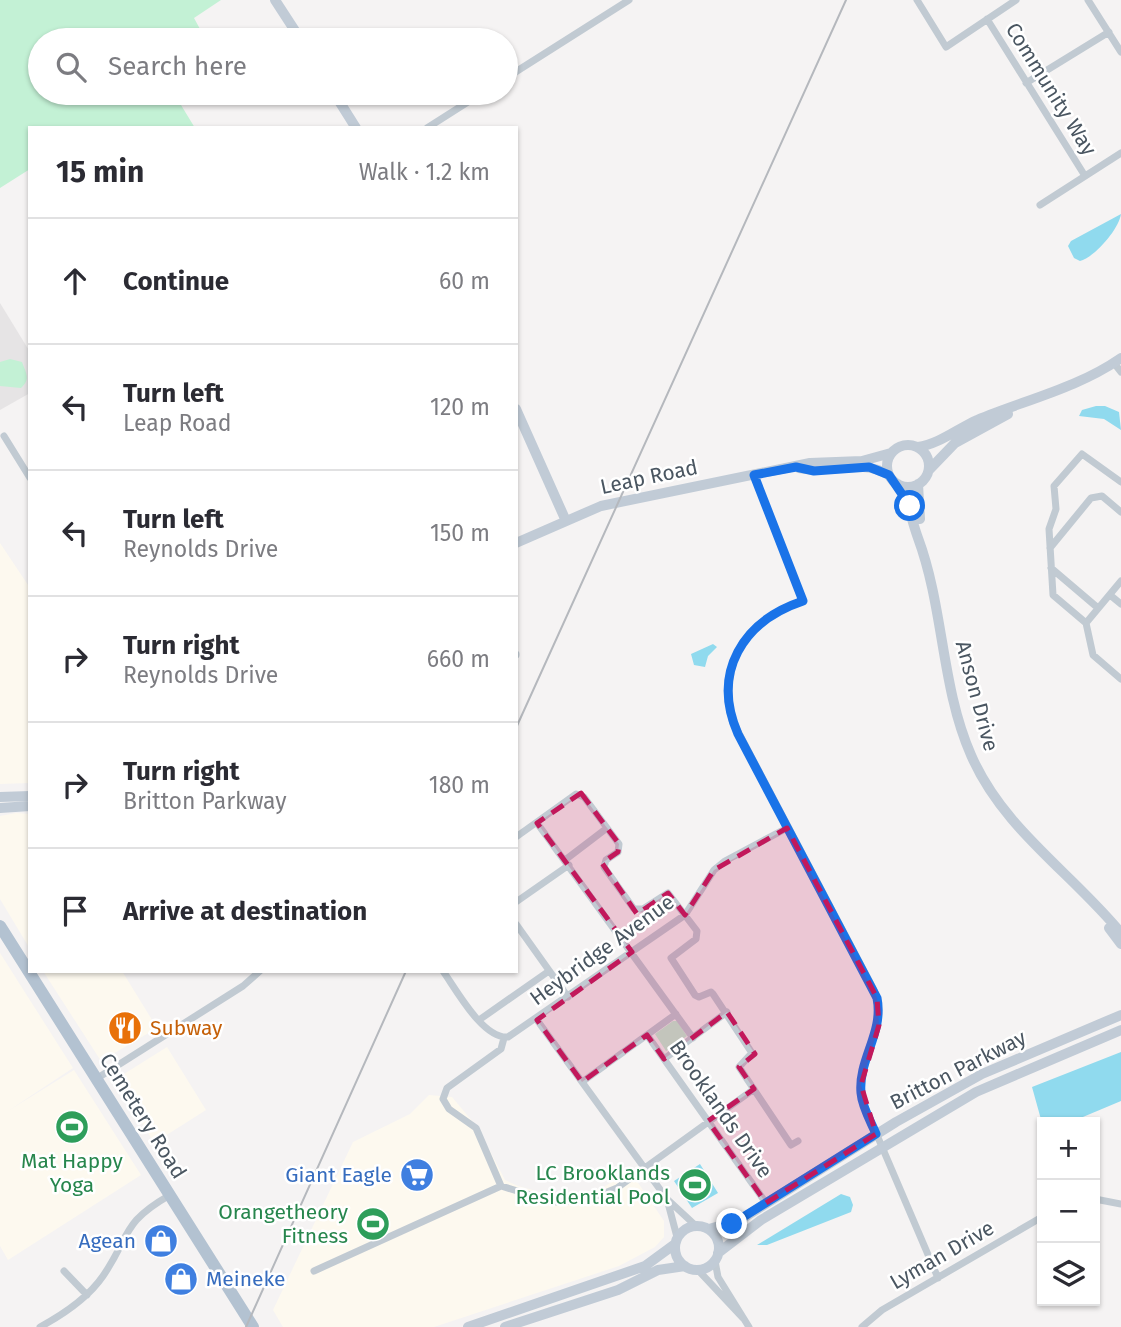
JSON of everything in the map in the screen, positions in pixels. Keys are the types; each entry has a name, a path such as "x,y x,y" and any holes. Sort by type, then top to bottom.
{"main road":[{"name":"Cemetery Road","path":"0,926 28,971"},
{"name":"Cemetery Road","path":"29,973 253,1327"}],"street":[{"path":"275,0 292,28"},
{"path":"518,70 629,0"},
{"path":"917,0 946,47 1017,0"},
{"path":"1088,0 1121,52"},
{"name":"Community Way","path":"987,19 1085,176"},
{"path":"1026,83 1109,32"},
{"path":"342,105 355,126"},
{"path":"430,126 463,105"},
{"path":"1040,205 1121,153"},
{"path":"1025,403 955,443 918,484 908,487 898,484 889,475 887,464 891,453 904,445 931,446 973,422 1119,368"},
{"path":"518,413 566,521"},
{"path":"4,436 28,475"},
{"path":"918,447 927,457 929,470"},
{"name":"Leap Road","path":"518,542 601,506 810,463 873,459 891,453"},
{"path":"1121,482 1086,454 1078,457 1054,486 1056,505 1049,523 1053,595 1086,623 1093,655 1121,680"},
{"name":"Leap Road","path":"796,467 814,471 869,467 889,475"},
{"path":"754,475 803,601 778,609 755,627 746,638 729,677 729,705 738,734 877,998 879,1025 865,1061 861,1085 862,1100 938,1278"},
{"name":"Anson Drive","path":"898,484 910,505 922,546 950,687 965,741 995,799 1121,944"},
{"name":"Anson Drive","path":"918,484 922,546"},
{"path":"1049,548 1091,498 1102,496 1119,507"},
{"path":"1051,568 1098,608"},
{"path":"1086,623 1121,581"},
{"path":"1110,594 1121,604"},
{"path":"518,836 581,793 620,848 606,860 604,867 634,909 643,909 668,893 685,915 698,936 671,958 695,995 699,998 710,992 727,1013 752,1049 751,1057 739,1067 791,1145 799,1141"},
{"path":"0,797 28,796"},
{"path":"0,808 28,806"},
{"name":"Brooklands Drive","path":"537,823 693,1038"},
{"path":"518,900 607,828"},
{"name":"Heybridge Avenue","path":"501,1186 476,1128 449,1109 443,1099 447,1088 501,1049 504,1038 537,1020 685,915 714,870 788,828"},
{"name":"Anson Drive","path":"1029,841 1067,874 1121,933"},
{"path":"518,926 568,997"},
{"path":"479,1020 549,971"},
{"path":"96,1079 243,986 258,973"},
{"path":"444,973 479,1020 494,1036 504,1038"},
{"path":"664,1059 727,1013"},
{"path":"582,1082 676,1014"},
{"name":"Britton Parkway","path":"709,1229 732,1224 876,1134 982,1074 1121,1015"},
{"path":"537,1020 667,1199 695,1225 709,1229 718,1242 718,1277 747,1323"},
{"name":"Britton Parkway","path":"716,1257 761,1220 976,1092 1121,1030"},
{"name":"Brooklands Drive","path":"647,1035 766,1203"},
{"path":"314,1271 501,1186 553,1202 589,1200 617,1188 754,1089"},
{"path":"40,1327 87,1295 103,1277 134,1220 170,1195"},
{"path":"667,1199 676,1240 676,1257 685,1266"},
{"path":"1100,1200 1121,1204"},
{"name":"Lyman Drive","path":"862,1327 882,1310 1037,1220"},
{"path":"468,1327 645,1266 688,1227 695,1225"},
{"path":"698,1270 716,1257"},
{"path":"505,1327 618,1290 658,1269 685,1266 698,1270 747,1323"},
{"path":"64,1271 87,1295"}],"highlighted area":[{"path":"581,793 619,844 618,852 602,863 637,914 668,893 685,915 714,870 787,828 877,998 879,1025 861,1085 876,1134 766,1203 708,1121 754,1089 739,1067 755,1054 727,1012 664,1059 647,1035 582,1082 537,1020 632,952 537,823"}],"shaded area":[{"path":"0,303 28,349 28,394 0,410"},
{"path":"0,543 28,585 28,783 0,784"},
{"path":"28,814 28,946 0,899 0,816"},
{"path":"0,953 73,1068 8,1111 74,1070 141,1175 8,1260 0,1246"},
{"path":"44,973 123,973 157,1028 101,1061"},
{"path":"167,1047 206,1110 154,1143 116,1079"},
{"path":"429,1095 452,1097 478,1128 505,1180 518,1186 555,1196 571,1195 602,1188 630,1171 664,1221 664,1237 655,1247 619,1266 434,1327 283,1327 273,1310 353,1142 410,1114"}],"green space":[{"path":"0,0 221,0 194,18 199,28 28,28 28,105 181,105 194,126 28,126 28,170 0,188"},
{"path":"10,359 22,362 25,369 27,379 21,388 0,386 0,362"},
{"path":"677,1021 687,1036 666,1051 655,1034"}],"water":[{"path":"1121,214 1116,227 1099,248 1080,261 1074,258 1068,246 1071,241"},
{"path":"1105,406 1119,412 1121,430 1104,419 1079,416 1082,410"},
{"path":"713,644 717,647 708,656 705,667 694,665 691,654"},
{"path":"1121,1052 1121,1101 1083,1117 1040,1117 1032,1087"},
{"name":"LC Brooklands Residential Pool","path":"700,1164 718,1193 692,1208 674,1181"},
{"path":"841,1194 850,1197 853,1205 851,1212 767,1245 757,1245"}],"railway":[{"path":"518,724 846,0"},
{"path":"246,1327 405,973"}],"place":[{"name":"Subway","path":"125,1028"},
{"name":"Mat Happy Yoga","path":"72,1127"},
{"name":"Giant Eagle","path":"417,1175"},
{"name":"LC Brooklands Residential Pool","path":"695,1185"},
{"name":"Orangetheory Fitness","path":"373,1224"},
{"name":"Agean","path":"161,1241"},
{"name":"Meineke","path":"181,1279"}],"route":[{"path":"732,1224 876,1134 862,1100 861,1085 865,1061 879,1025 877,998 738,734 729,705 729,677 738,651 746,638 755,627 778,609 803,601 754,475 796,467 814,471 869,467 889,475 898,484 910,506"}]}
